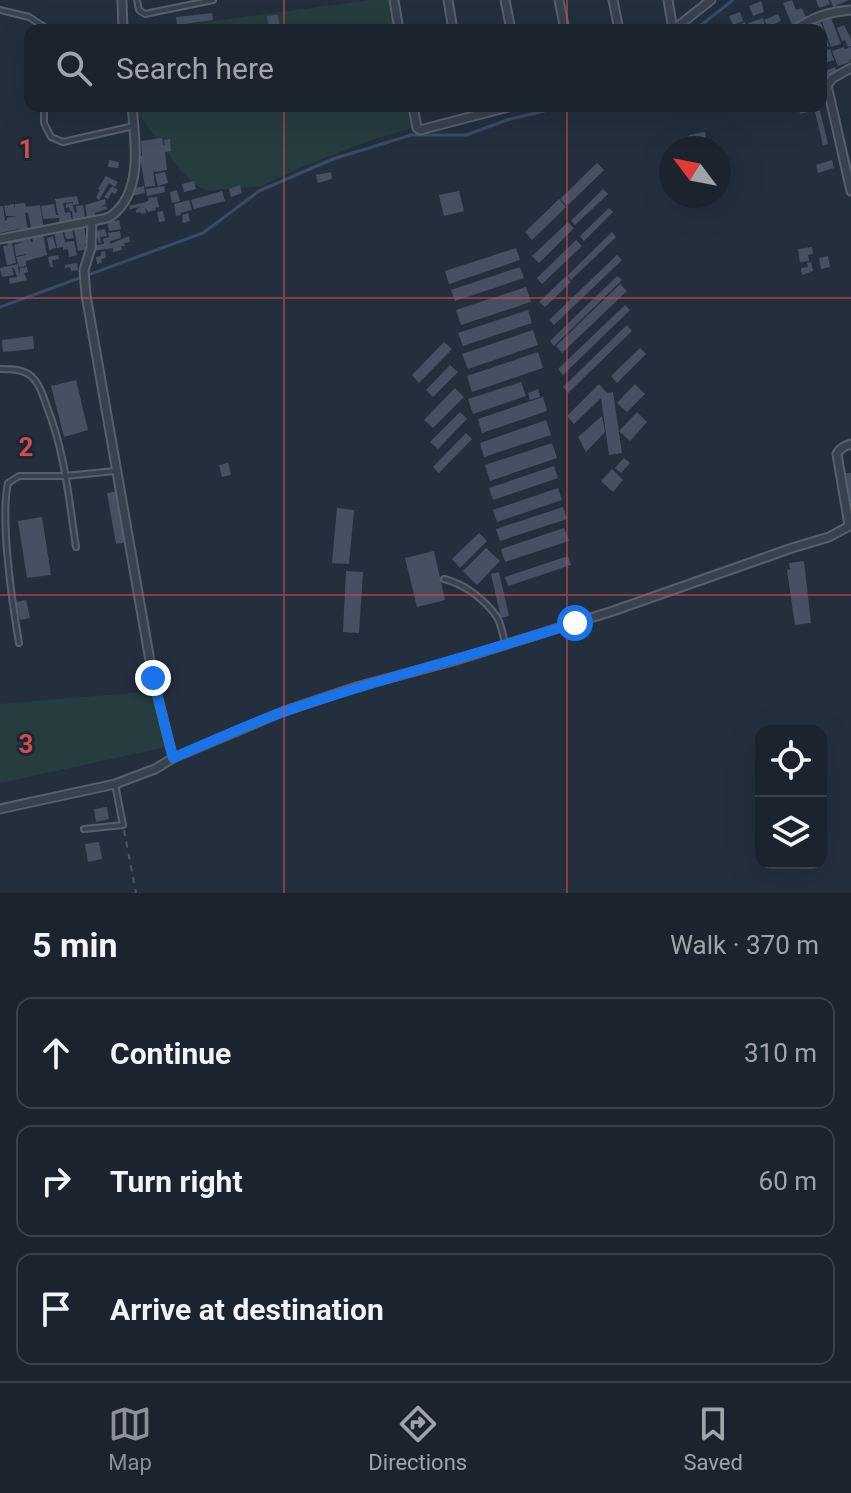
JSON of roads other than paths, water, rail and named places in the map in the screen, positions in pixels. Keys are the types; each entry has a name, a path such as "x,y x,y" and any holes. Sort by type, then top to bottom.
{"street":[{"path":"122,0 123,24"},
{"path":"394,0 398,24"},
{"path":"448,0 452,24"},
{"path":"505,0 510,24"},
{"path":"559,0 564,24"},
{"path":"613,0 618,24"},
{"path":"668,0 672,24"},
{"path":"681,24 711,0"},
{"path":"804,24 832,11 851,10"},
{"path":"851,68 827,85 851,191"},
{"path":"0,239 110,217 127,195 135,175 133,112"},
{"path":"414,112 417,128 423,130 489,112"},
{"path":"469,112 470,117"},
{"path":"92,221 91,248 84,270 86,295 153,678 173,758"},
{"path":"0,809 115,784 282,712 613,611 829,537 850,525 837,454 844,446 851,444"}],"lane":[{"path":"137,0 139,10 145,14 213,0"},
{"path":"0,10 29,17 40,24"},
{"path":"44,113 44,123 51,137 63,142 134,126"},
{"path":"0,369 21,370 34,378 41,391 62,449 76,547"},
{"path":"19,643 1,533 5,488 19,476 65,476 118,470"},
{"path":"444,579 466,587 498,619 506,645"},
{"path":"84,829 123,825 115,784"}],"waterway":[{"path":"703,24 733,0"},
{"path":"0,307 203,233 259,191 333,159 411,135 466,135 540,112"}]}
